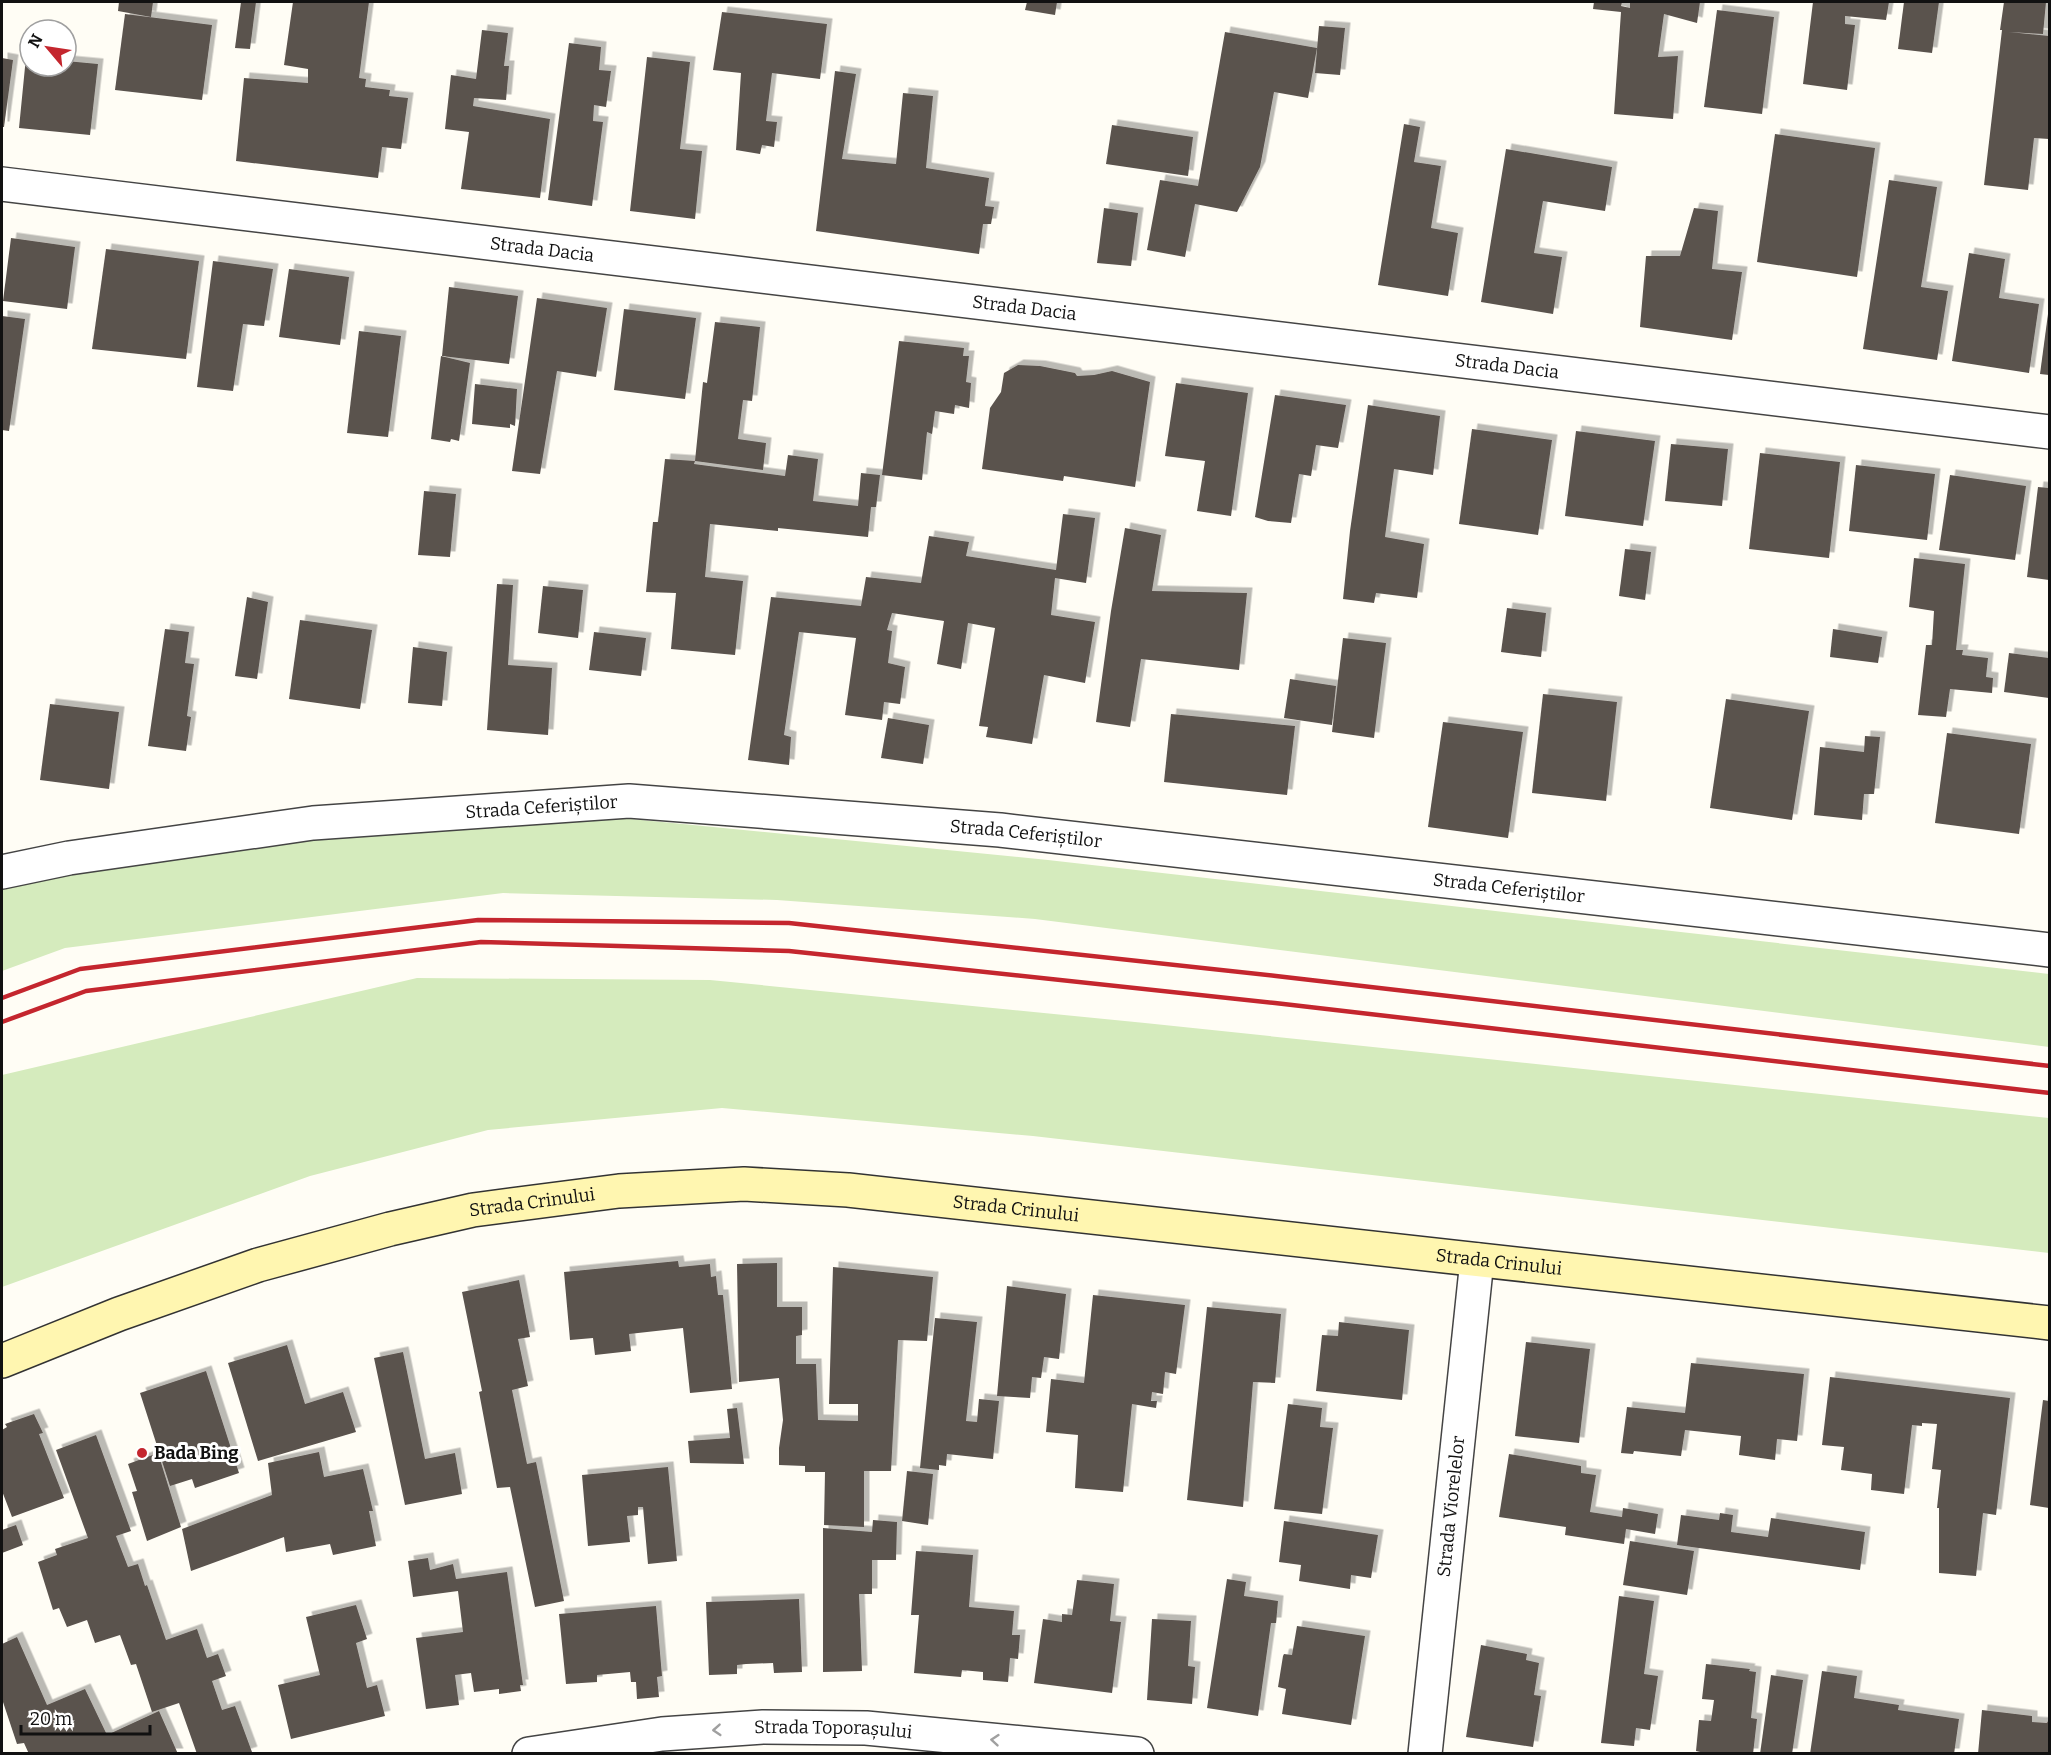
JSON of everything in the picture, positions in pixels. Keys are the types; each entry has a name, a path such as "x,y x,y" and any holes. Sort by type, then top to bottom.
{"street":[{"name":"Strada Dacia","path":"2,184 2049,432"},
{"name":"Strada Ceferiștilor","path":"2,872 69,858 313,823 629,801 1000,830 2049,950"},
{"name":"Strada Crinului","path":"2,1361 119,1314 258,1265 473,1210 619,1191 744,1185 848,1190 2049,1323"},
{"name":"Strada Viorelelor","path":"1425,1754 1477,1260"},
{"name":"Strada Toporașului","path":"529,1754 662,1734 763,1727 866,1728 1137,1754"}],"green space":[{"path":"550,811 1048,860 2049,974 2049,1047 1035,919 777,900 503,893 65,948 2,971 2,883 211,844"},
{"path":"417,978 710,980 1145,1023 2049,1118 2049,1253 1033,1136 722,1108 488,1130 310,1176 2,1287 2,1075"}],"building":[{"path":"119,2 153,2 151,17 118,11"},
{"path":"241,2 256,2 250,49 235,48"},
{"path":"293,2 369,2 359,78 366,79 365,87 390,90 389,96 408,98 401,149 382,147 378,178 236,161 244,78 308,83 308,69 284,65"},
{"path":"1027,2 1057,2 1055,15 1025,10"},
{"path":"1594,2 1622,2 1621,6 1630,8 1630,2 1700,2 1697,23 1664,14 1658,57 1678,56 1673,119 1614,114 1621,12 1593,9"},
{"path":"1813,2 1889,2 1886,20 1845,16 1845,24 1855,25 1847,90 1803,84"},
{"path":"1904,2 1939,2 1932,53 1898,49"},
{"path":"2004,2 2046,2 2043,34 2009,32 2049,36 2049,139 2034,138 2028,190 1984,185"},
{"path":"1717,10 1774,17 1762,114 1704,107"},
{"path":"722,12 827,24 820,79 772,73 766,121 777,122 774,147 762,145 760,154 736,150 741,73 713,70"},
{"path":"125,14 212,25 202,100 115,90"},
{"path":"1319,26 1345,28 1340,75 1315,73"},
{"path":"482,30 508,33 504,66 509,66 506,100 474,98 473,106 550,119 540,198 461,189 469,132 445,129 451,75 476,79"},
{"path":"1225,32 1317,48 1308,98 1274,92 1260,167 1237,212 1195,204 1185,257 1147,250 1160,180 1198,186"},
{"path":"569,43 601,47 599,70 611,71 606,107 594,105 593,121 603,122 592,206 548,200"},
{"path":"647,57 690,62 680,149 702,151 695,219 630,211"},
{"path":"2,58 13,60 4,127 2,127"},
{"path":"78,62 98,64 90,135 19,128 24,78 78,78"},
{"path":"835,71 856,74 842,159 896,164 903,93 933,96 926,168 989,178 985,206 994,207 991,224 983,224 979,254 816,231"},
{"path":"1404,124 1420,127 1414,162 1441,166 1431,228 1458,233 1448,296 1378,285"},
{"path":"1112,125 1193,137 1188,176 1106,164"},
{"path":"1775,134 1875,148 1857,277 1757,262"},
{"path":"1506,149 1612,167 1605,211 1543,201 1534,253 1562,257 1553,314 1481,302"},
{"path":"1889,180 1937,187 1921,287 1948,291 1937,360 1863,349"},
{"path":"1104,208 1138,213 1131,266 1097,263"},
{"path":"1694,208 1718,211 1712,269 1742,272 1732,340 1640,327 1646,256 1680,256"},
{"path":"11,238 75,247 67,309 3,301"},
{"path":"106,249 199,261 186,359 92,349"},
{"path":"1969,253 2005,259 1999,298 2039,304 2029,373 1952,361"},
{"path":"213,261 273,269 264,326 243,324 233,391 197,387"},
{"path":"289,269 349,277 340,345 279,337"},
{"path":"449,287 518,296 509,364 442,356"},
{"path":"537,298 607,308 596,377 557,371 540,474 512,471"},
{"path":"624,309 696,318 685,399 614,390"},
{"path":"2049,314 2049,375 2040,374"},
{"path":"2,316 25,319 9,431 2,430"},
{"path":"715,322 760,327 752,401 743,400 738,439 766,443 763,470 695,461 703,382 707,383"},
{"path":"359,331 401,336 388,437 347,433"},
{"path":"899,341 964,348 963,356 969,356 966,382 971,383 969,408 955,405 954,414 935,411 932,434 927,432 922,480 882,475"},
{"path":"441,356 470,363 459,441 431,439"},
{"path":"1018,365 1040,366 1075,373 1077,376 1112,371 1150,382 1135,487 1064,476 1063,481 982,469 990,408 1001,392 1004,373"},
{"path":"1176,383 1248,393 1231,516 1197,511 1205,461 1165,456"},
{"path":"475,384 517,389 515,426 510,424 510,428 472,424"},
{"path":"1275,395 1346,405 1338,448 1316,445 1311,476 1299,474 1291,523 1268,521 1255,517"},
{"path":"1368,405 1440,416 1433,475 1394,469 1385,537 1424,544 1417,598 1376,593 1374,603 1343,599"},
{"path":"1472,429 1552,440 1538,535 1459,524"},
{"path":"1576,431 1655,441 1643,526 1565,516"},
{"path":"1671,444 1728,449 1722,506 1665,501"},
{"path":"1760,453 1840,462 1829,558 1749,549"},
{"path":"788,455 818,459 813,501 858,506 861,473 880,475 876,507 871,507 868,537 710,524 705,577 743,581 735,655 671,649 676,593 646,592 653,522 658,522 665,459 695,461 694,464 785,476"},
{"path":"1856,465 1935,474 1927,540 1849,531"},
{"path":"1950,475 2026,486 2015,560 1939,550"},
{"path":"2038,487 2049,488 2049,580 2027,577"},
{"path":"424,491 456,494 450,557 418,555"},
{"path":"1063,514 1095,518 1086,583 1055,578 1051,615 1095,622 1085,683 1044,675 1032,744 986,737 988,727 979,726 995,628 968,623 961,669 937,664 944,621 892,613 887,630 892,631 888,663 905,667 900,704 884,702 882,720 845,715 856,638 799,632 784,735 791,737 789,765 748,760 771,597 861,606 866,577 921,583 929,536 969,542 966,556 1056,570"},
{"path":"1125,528 1161,535 1152,591 1247,593 1239,670 1141,659 1130,727 1096,722"},
{"path":"1625,549 1651,552 1645,600 1619,596"},
{"path":"1914,558 1965,564 1956,650 1963,650 1962,655 1988,658 1986,677 1993,678 1992,693 1950,689 1946,717 1918,715 1926,645 1932,645 1934,611 1909,607"},
{"path":"497,584 513,585 508,665 552,668 548,735 487,730"},
{"path":"543,586 583,590 578,638 538,633"},
{"path":"247,597 268,602 257,679 235,676"},
{"path":"1507,608 1546,613 1541,657 1501,652"},
{"path":"300,620 372,630 360,709 289,699"},
{"path":"165,629 189,632 185,663 194,664 187,716 191,717 186,751 148,746"},
{"path":"1833,629 1882,637 1878,663 1830,657"},
{"path":"594,632 646,638 641,676 589,670"},
{"path":"1343,638 1386,643 1374,738 1332,732"},
{"path":"413,647 447,652 442,706 408,703"},
{"path":"2009,653 2049,658 2049,698 2004,692"},
{"path":"1290,679 1336,686 1332,725 1284,718"},
{"path":"1543,694 1617,702 1606,801 1532,793"},
{"path":"1726,699 1809,711 1792,820 1710,808"},
{"path":"50,704 119,712 109,789 40,780"},
{"path":"1171,714 1295,726 1287,795 1164,782"},
{"path":"888,718 929,725 923,764 881,758"},
{"path":"1443,722 1523,732 1508,838 1428,827"},
{"path":"1947,733 2031,744 2019,834 1935,823"},
{"path":"1865,736 1880,737 1874,794 1864,794 1862,820 1814,815 1820,747 1864,752"},
{"path":"678,1261 679,1267 710,1264 711,1277 716,1276 718,1295 723,1295 732,1389 690,1393 683,1328 629,1334 631,1351 595,1355 593,1338 570,1340 564,1272"},
{"path":"777,1263 777,1307 802,1307 802,1335 796,1336 796,1364 816,1364 818,1420 858,1421 858,1404 829,1404 833,1267 933,1277 927,1341 898,1340 891,1471 864,1471 864,1527 824,1525 825,1472 805,1472 805,1466 779,1465 783,1420 779,1378 739,1382 737,1264"},
{"path":"519,1280 530,1337 518,1339 528,1386 512,1390 527,1464 536,1462 564,1601 535,1607 510,1487 497,1488 479,1392 482,1391 462,1292"},
{"path":"1007,1286 1066,1294 1059,1359 1044,1357 1041,1378 1032,1377 1030,1398 997,1396"},
{"path":"1093,1295 1185,1305 1176,1374 1165,1372 1163,1394 1152,1392 1151,1401 1157,1401 1156,1408 1132,1404 1123,1492 1075,1488 1078,1435 1046,1432 1051,1379 1084,1383"},
{"path":"1207,1307 1281,1314 1275,1383 1253,1382 1243,1507 1187,1500"},
{"path":"935,1318 977,1322 966,1421 977,1422 979,1399 999,1401 993,1459 947,1454 946,1466 939,1465 939,1470 920,1468"},
{"path":"1339,1322 1409,1330 1402,1400 1316,1391 1322,1335 1338,1336"},
{"path":"1526,1342 1590,1349 1579,1443 1515,1436"},
{"path":"287,1345 305,1404 343,1392 356,1432 258,1461 228,1363"},
{"path":"403,1352 425,1459 455,1453 462,1494 405,1505 374,1358"},
{"path":"1691,1363 1804,1374 1797,1441 1777,1439 1775,1460 1739,1455 1741,1436 1685,1430 1681,1456 1634,1451 1633,1454 1621,1453 1627,1407 1685,1413"},
{"path":"206,1371 239,1473 195,1488 192,1479 170,1486 140,1393"},
{"path":"1830,1377 2010,1398 1996,1515 1983,1513 1976,1576 1939,1573 1939,1508 1937,1508 1941,1470 1932,1469 1937,1424 1912,1425 1904,1494 1871,1490 1872,1474 1841,1470 1844,1447 1822,1445"},
{"path":"2043,1400 2049,1401 2049,1508 2030,1505"},
{"path":"1288,1404 1322,1408 1320,1427 1333,1428 1322,1514 1274,1509"},
{"path":"737,1408 744,1464 690,1463 688,1441 730,1438 727,1409"},
{"path":"34,1414 43,1433 39,1434 64,1498 12,1517 2,1491 2,1430 7,1427 5,1424"},
{"path":"96,1435 131,1531 116,1536 128,1567 138,1564 166,1640 197,1629 207,1658 218,1654 226,1676 212,1681 222,1710 235,1706 252,1752 197,1754 179,1703 152,1712 136,1664 131,1665 120,1635 95,1643 87,1620 67,1627 59,1608 53,1610 38,1562 57,1555 55,1549 88,1538 56,1450"},
{"path":"319,1452 324,1477 363,1469 373,1511 369,1511 376,1546 333,1555 330,1544 286,1552 284,1537 191,1571 182,1529 272,1495 268,1463"},
{"path":"158,1453 181,1527 147,1541 132,1492 137,1491 128,1464"},
{"path":"1509,1454 1581,1466 1581,1473 1596,1475 1590,1512 1622,1517 1623,1508 1658,1514 1655,1534 1626,1529 1624,1544 1565,1535 1566,1527 1499,1517"},
{"path":"668,1467 677,1561 648,1564 643,1507 638,1507 638,1515 627,1516 630,1542 588,1546 582,1475"},
{"path":"907,1471 933,1474 928,1525 902,1521"},
{"path":"1720,1513 1733,1515 1731,1532 1768,1537 1771,1518 1865,1532 1860,1570 1677,1545 1681,1515 1719,1520"},
{"path":"873,1520 897,1522 896,1560 872,1560 872,1594 859,1594 862,1671 823,1672 823,1528 872,1532"},
{"path":"1284,1521 1378,1535 1371,1578 1351,1575 1350,1589 1299,1581 1301,1565 1279,1562"},
{"path":"16,1525 23,1545 2,1553 2,1530"},
{"path":"1630,1541 1694,1551 1687,1595 1623,1585"},
{"path":"916,1551 973,1555 969,1607 1014,1611 1012,1635 1020,1635 1018,1659 1010,1658 1008,1682 983,1680 983,1672 962,1670 961,1677 914,1673 919,1615 911,1615"},
{"path":"428,1558 430,1570 453,1564 456,1579 507,1572 523,1685 520,1685 521,1691 499,1694 499,1689 474,1692 471,1673 455,1675 459,1705 426,1709 416,1638 463,1632 458,1591 413,1597 408,1561"},
{"path":"1227,1579 1246,1582 1244,1596 1278,1601 1276,1623 1271,1623 1258,1716 1207,1708"},
{"path":"1077,1580 1114,1584 1110,1621 1121,1622 1112,1693 1034,1683 1043,1619 1062,1622 1062,1614 1072,1615"},
{"path":"1619,1596 1654,1601 1644,1674 1658,1676 1650,1730 1636,1728 1634,1746 1601,1743"},
{"path":"799,1599 802,1672 774,1673 773,1663 737,1665 737,1674 709,1675 706,1602"},
{"path":"356,1605 367,1639 356,1643 367,1688 377,1685 385,1716 291,1739 278,1685 320,1675 306,1617"},
{"path":"656,1606 662,1676 657,1677 659,1697 637,1699 636,1682 631,1682 630,1672 597,1675 597,1682 566,1684 559,1614"},
{"path":"1152,1619 1191,1621 1188,1666 1195,1667 1192,1704 1147,1700"},
{"path":"1297,1626 1365,1636 1351,1725 1282,1714 1286,1689 1278,1687 1283,1656 1284,1654 1292,1655"},
{"path":"17,1637 47,1705 85,1689 107,1735 159,1711 178,1754 29,1754 24,1743 17,1744 2,1699 2,1644"},
{"path":"1481,1645 1527,1654 1526,1660 1539,1663 1534,1695 1541,1696 1533,1747 1466,1737"},
{"path":"1706,1664 1750,1669 1749,1671 1756,1672 1751,1718 1757,1719 1753,1754 1709,1754 1696,1751 1699,1720 1711,1721 1714,1700 1702,1699"},
{"path":"1822,1671 1857,1676 1854,1698 1899,1705 1898,1710 1959,1719 1954,1754 1810,1754"},
{"path":"1771,1675 1803,1680 1792,1754 1760,1754"},
{"path":"1982,1710 2032,1716 2032,1722 2047,1723 2049,1719 2049,1754 1978,1754"}],"railway":[{"path":"2,998 80,969 478,920 789,923 1276,976 2050,1066"},
{"path":"2,1022 86,991 481,942 789,951 1275,1003 2050,1093"}],"place":[{"name":"Bada Bing","path":"142,1453"}]}
